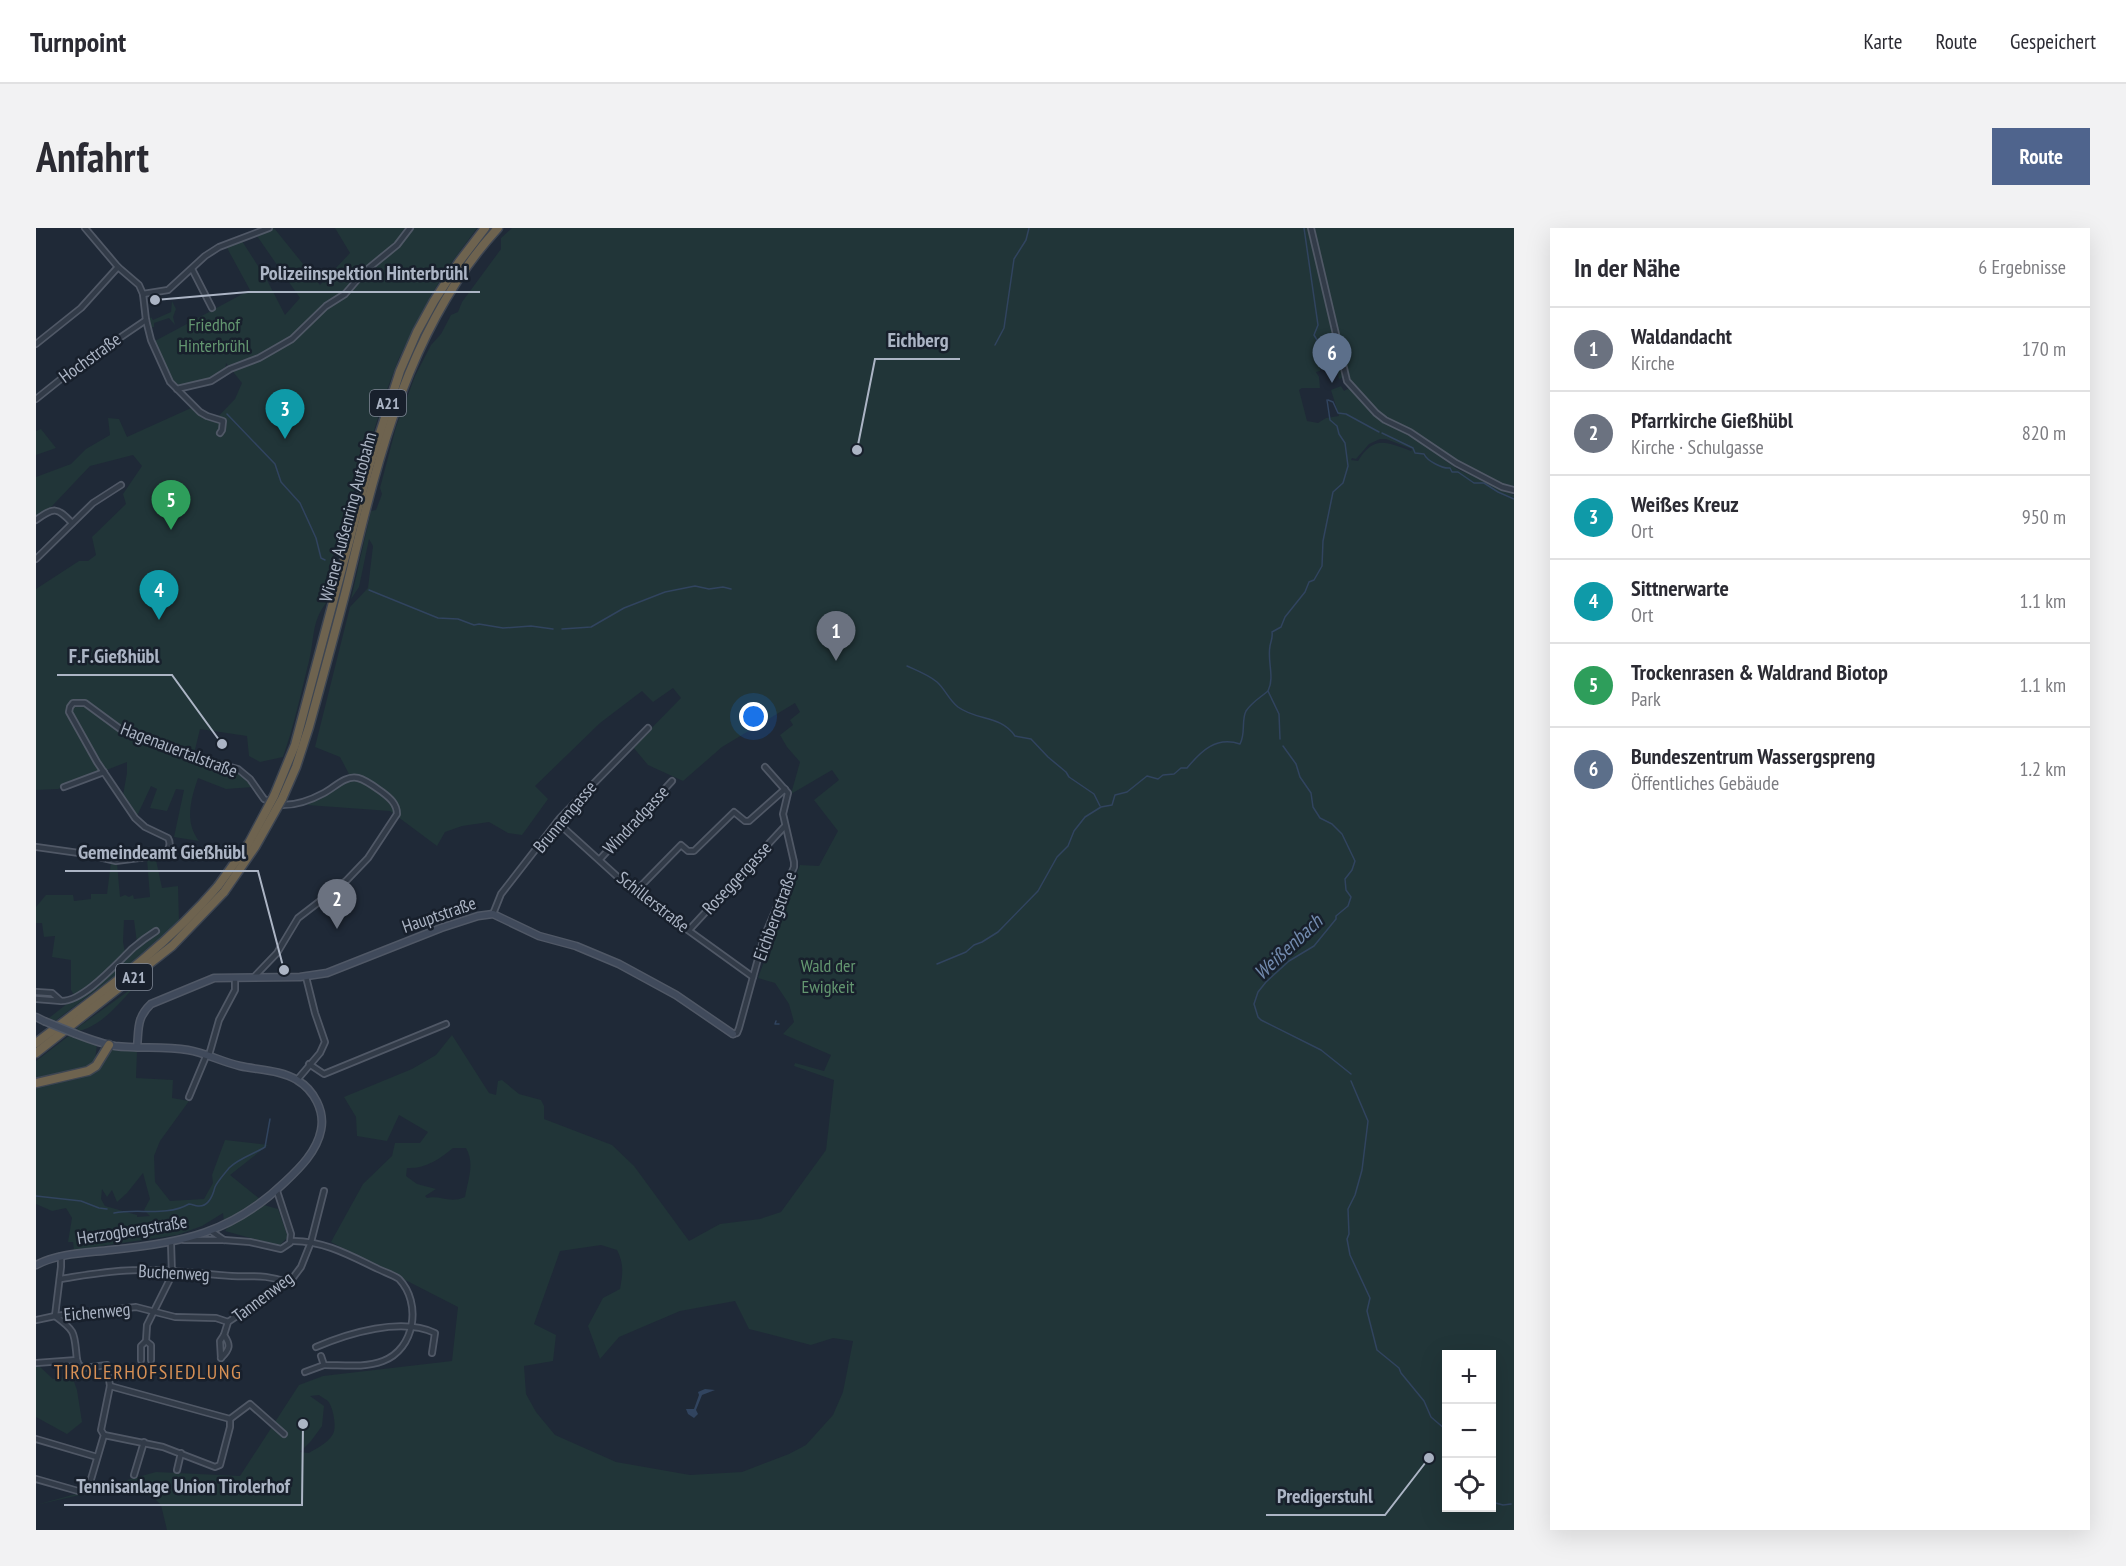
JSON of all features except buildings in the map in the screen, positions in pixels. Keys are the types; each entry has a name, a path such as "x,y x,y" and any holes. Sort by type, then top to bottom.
{"highway":[{"name":"Wiener Außenring Autobahn","path":"278,797 295,745 369,467 400,371 434,301 459,262 485,228"},
{"name":"Wiener Außenring Autobahn","path":"278,797 296,767 309,727 372,489 392,419 409,374 442,306 466,268 498,228"},
{"name":"A21","path":"36,1053 172,946 221,889 278,797"},
{"name":"A21","path":"36,1043 146,959 221,889"},
{"path":"36,1083 84,1074 96,1066 105,1044"}],"street":[{"path":"85,228 118,267 134,279 143,294 146,320 162,368 170,382 207,416 223,421 220,433"},
{"path":"143,294 168,290 205,256 219,247 268,228"},
{"path":"177,389 211,381 230,369 259,358 292,339 326,306 345,294 364,272 397,245 410,228"},
{"path":"1311,228 1347,381 1385,420 1410,432 1456,463 1514,490"},
{"path":"36,344 81,308 118,267"},
{"path":"192,270 212,308"},
{"name":"Hochstraße","path":"36,399 71,371 146,320"},
{"path":"36,559 93,503 121,485"},
{"path":"36,520 48,511 56,510 72,523"},
{"name":"Hagenauertalstraße","path":"36,847 116,861 162,855 166,852 170,841 145,827 135,818 71,719 69,712 73,703 85,703 123,731 189,756 238,769 264,799 274,804 289,805 322,795 345,779 360,778 391,799 397,810 396,818 368,858 346,881 298,918 278,953 255,976"},
{"name":"Brunnengasse","path":"493,914 501,894 557,822 648,728"},
{"path":"635,892 681,845 688,851 694,851 734,812 748,822 785,789 765,767"},
{"path":"64,787 104,772"},
{"name":"Windradgasse","path":"600,858 672,781"},
{"name":"Eichbergstraße","path":"733,1034 739,1029 764,937 794,867 783,814 788,793 785,789"},
{"name":"Schillerstraße","path":"557,822 600,858 635,892 753,977"},
{"name":"Roseggergasse","path":"689,930 785,826"},
{"name":"Hauptstraße","path":"137,1047 138,1036 142,1028 141,1016 151,1005 206,981 255,976 306,977 338,970 441,928 478,916 493,914 539,936 576,946 619,964 676,995 733,1034"},
{"path":"36,999 69,1002 104,977 134,947 156,931"},
{"path":"36,1017 105,1044 179,1049 297,1080 320,1053 325,1042 306,977"},
{"path":"189,1097 208,1055 219,1020 235,990 235,978"},
{"path":"36,992 52,993 60,1001"},
{"path":"309,1064 324,1074 446,1024"},
{"name":"Herzogbergstraße","path":"36,1265 61,1256 184,1240 211,1231 240,1216 277,1191 312,1152 322,1127 320,1109 312,1093 297,1080"},
{"path":"184,1240 224,1239 250,1242 281,1250 288,1246 291,1234 277,1191"},
{"name":"Tannenweg","path":"224,1335 228,1322 292,1279 301,1267 311,1242 324,1191"},
{"path":"211,1231 224,1239"},
{"path":"291,1241 311,1242 334,1249 398,1278 410,1297 413,1313 412,1328 402,1346 386,1360 366,1365 324,1365 305,1372"},
{"path":"141,1360 141,1346 146,1341 147,1325 173,1270 171,1243"},
{"path":"36,1479 78,1491 89,1486 104,1435 101,1430 110,1386 107,1365 84,1368 79,1365 76,1360 72,1328 55,1316 61,1256"},
{"name":"Buchenweg","path":"60,1279 136,1270 173,1270 234,1276 262,1275 287,1282"},
{"name":"Eichenweg","path":"36,1320 136,1307 175,1317 216,1318 228,1322"},
{"path":"316,1347 355,1332 371,1329 412,1328 435,1333 432,1353"},
{"path":"146,1341 151,1345 151,1360"},
{"path":"321,1356 324,1365"},
{"path":"36,1364 76,1360"},
{"path":"110,1386 230,1419"},
{"path":"230,1419 250,1404 284,1434"},
{"path":"217,1474 231,1428 230,1419"},
{"path":"104,1435 144,1442 218,1466"},
{"path":"36,1439 97,1457"},
{"path":"134,1475 144,1442"},
{"path":"177,1470 181,1453"}],"green space":[{"name":"Friedhof Hinterbrühl","path":"274,228 320,285 350,253 335,228 477,228 430,297 399,358 385,395 360,476 343,520 324,589 326,603 316,624 311,653 283,757 260,762 249,756 247,736 200,729 193,758 238,772 253,787 226,789 198,778 191,802 190,818 194,834 199,841 174,837 184,790 176,789 167,811 150,808 157,789 151,786 137,816 123,795 127,762 58,789 36,790 36,589 79,561 88,561 96,555 92,537 126,504 123,494 142,466 133,455 90,466 36,523 36,477 71,464 86,449 110,435 108,418 119,419 127,437 191,408 213,422 235,399 242,383 226,363 225,372 220,376 177,386 167,373 155,341 250,290 226,246 237,241 242,241 267,280 285,315 300,298 257,236"},
{"name":"Wald der Ewigkeit","path":"512,228 1514,228 1514,492 1498,487 1514,495 1514,1530 167,1530 161,1505 154,1498 132,1488 106,1489 36,1505 156,1472 240,1476 299,1385 323,1376 452,1361 458,1307 331,1242 363,1184 392,1156 395,1143 420,1143 428,1132 399,1115 387,1141 357,1136 356,1117 344,1097 412,1069 436,1055 452,1035 489,1093 496,1095 498,1081 502,1080 519,1094 541,1100 544,1106 544,1119 612,1145 634,1166 689,1241 720,1224 760,1219 781,1212 826,1150 834,1080 794,1066 795,1063 824,1071 831,1055 783,1034 794,1022 789,1004 775,983 758,978 800,865 819,866 838,831 814,800 839,780 832,770 791,794 800,762 780,735 793,725 790,720 800,712 795,703 722,747 683,781 648,765 633,747 681,698 673,688 653,702 642,691 600,723 535,786 548,799 522,835 508,833 489,822 462,826 445,832 437,846 390,811 307,805 347,782 349,774 340,757 315,747 350,607 368,588 373,546 369,539 359,587 351,599 371,511 376,510 382,494 380,488 396,427 415,376 431,345 441,334 451,315 458,312 462,302 501,249 501,238","holes":["1325,343 1335,358 1339,379 1347,376 1376,413 1421,441 1379,418 1349,388 1344,391 1341,386 1331,390 1339,416 1326,418 1318,423 1307,421 1299,390 1320,388 1316,372 1320,371 1320,344","1386,439 1412,449 1411,451 1387,443 1375,444 1358,461 1351,460 1356,459 1369,444","1444,457 1479,476 1479,479 1457,469 1443,459","453,1148 466,1148 469,1154 469,1178 465,1197 455,1200 427,1198 425,1196 436,1189 417,1184 406,1176 407,1168 426,1165","601,1245 617,1250 621,1260 620,1289 603,1298 588,1326 600,1359 619,1337 680,1311 735,1301 749,1329 811,1345 833,1338 853,1341 843,1392 833,1415 806,1445 742,1472 690,1475 616,1462 555,1435 536,1412 526,1394 524,1366 553,1361 556,1335 534,1324 560,1251","319,1395 328,1401 333,1412 334,1431 325,1443 309,1453 300,1452 322,1426 324,1406 310,1396"]},
{"path":"172,301 176,309 173,317 175,325 169,318 154,323 154,327 150,328 151,317 153,320 171,312"},
{"path":"41,429 56,448 36,455 36,431"},
{"path":"147,859 156,860 162,888 178,886 179,922 145,953 55,1021 49,1018 91,985 74,995 71,990 71,960 52,957 55,936 44,937 42,923 36,923 36,907 46,895 73,895 74,901 91,899 91,894 107,894 111,862 117,863 120,897 133,895 134,899 150,897","holes":["124,920 134,920 137,943 152,936 135,951 125,953"]},
{"path":"134,987 101,1020 78,1031 77,1028"},
{"path":"70,1035 97,1045 95,1060 88,1068 36,1080 36,1061"},
{"path":"109,1049 137,1051 136,1078 173,1080 172,1098 189,1101 160,1141 154,1156 155,1182 170,1201 204,1199 213,1183 212,1175 225,1140 268,1145 230,1175 261,1200 224,1222 223,1213 202,1226 177,1235 74,1250 73,1242 68,1242 72,1218 66,1208 52,1211 36,1204 36,1087 77,1079 89,1074","holes":["143,1173 150,1199 144,1210 150,1216 137,1217 137,1215 105,1206 101,1199 102,1189 107,1197 112,1190 117,1202"]},
{"path":"264,1205 278,1209 288,1237 279,1246 225,1231 229,1226"},
{"path":"36,1366 39,1366 53,1379 72,1376 77,1390 82,1422 67,1434 36,1417"}],"water":[{"path":"705,1389 715,1390 702,1395 696,1410 698,1414 694,1418 688,1414 686,1409 694,1409 698,1392"}],"waterway":[{"path":"995,345 1004,328 1014,259 1026,240 1029,228"},
{"name":"Weißenbach","path":"1304,228 1318,325 1314,335 1316,343"},
{"name":"Weißenbach","path":"1280,739 1279,714 1268,691 1271,680 1269,652 1272,632 1281,627 1285,617 1322,566 1323,541 1333,492 1343,483 1348,466 1345,443 1337,426 1330,420 1327,400"},
{"path":"1328,400 1333,402 1338,413 1346,414 1379,432"},
{"path":"227,414 275,464 281,482 300,503 316,538 321,558 325,560"},
{"path":"1382,433 1413,448 1415,453 1424,454 1436,464 1450,468 1452,472 1458,472 1474,483 1484,483 1514,499"},
{"path":"562,629 591,627 624,608 665,592 695,586 709,589 723,587 731,589"},
{"path":"369,590 438,618 458,619 474,625 503,628 531,626 553,629"},
{"path":"907,666 934,679 958,707 996,721 1015,736 1031,739 1069,777 1094,794 1100,806"},
{"path":"937,964 966,952 998,932 1038,891 1057,857 1068,846 1074,831 1085,817 1101,807 1112,805 1115,795 1127,792 1147,776 1158,779 1163,775 1174,774 1181,768 1187,768 1204,751 1216,744 1224,742 1240,744 1246,711 1268,691"},
{"name":"Weißenbach","path":"1283,746 1296,764 1300,777 1311,793 1313,807 1320,818 1332,824 1342,834 1355,861 1345,879 1346,890 1351,897 1348,906 1336,916 1314,946 1289,961 1266,982 1258,992 1254,1004 1261,1020 1321,1050 1351,1074"},
{"path":"776,1021 775,1024 779,1024"},
{"name":"Weißenbach","path":"1351,1081 1368,1121 1362,1170 1355,1195 1348,1209 1349,1234 1347,1239 1350,1255 1370,1298 1367,1311 1377,1350 1399,1368 1424,1401 1431,1417 1442,1427"},
{"path":"114,1213 171,1210 189,1204 205,1205 212,1197 217,1183 229,1168 265,1147 270,1119"},
{"path":"36,1196 81,1201 107,1209"},
{"name":"Weißenbach","path":"1496,1503 1511,1504"}],"place":[{"name":"Polizeiinspektion Hinterbrühl","path":"155,300"},
{"name":"Bundeszentrum Wassergspreng","path":"1332,383"},
{"name":"Weißes Kreuz","path":"285,439"},
{"name":"Eichberg","path":"857,450"},
{"name":"Trockenrasen & Waldrand Biotop","path":"171,530"},
{"name":"Sittnerwarte","path":"159,620"},
{"name":"Waldandacht","path":"836,661"},
{"name":"F.F.Gießhübl","path":"222,744"},
{"name":"Pfarrkirche Gießhübl","path":"337,929"},
{"name":"Gemeindeamt Gießhübl","path":"284,970"},
{"name":"Tennisanlage Union Tirolerhof","path":"303,1424"},
{"name":"Predigerstuhl","path":"1429,1458"}],"district":[{"name":"TIROLERHOFSIEDLUNG","path":"148,1372"}]}
